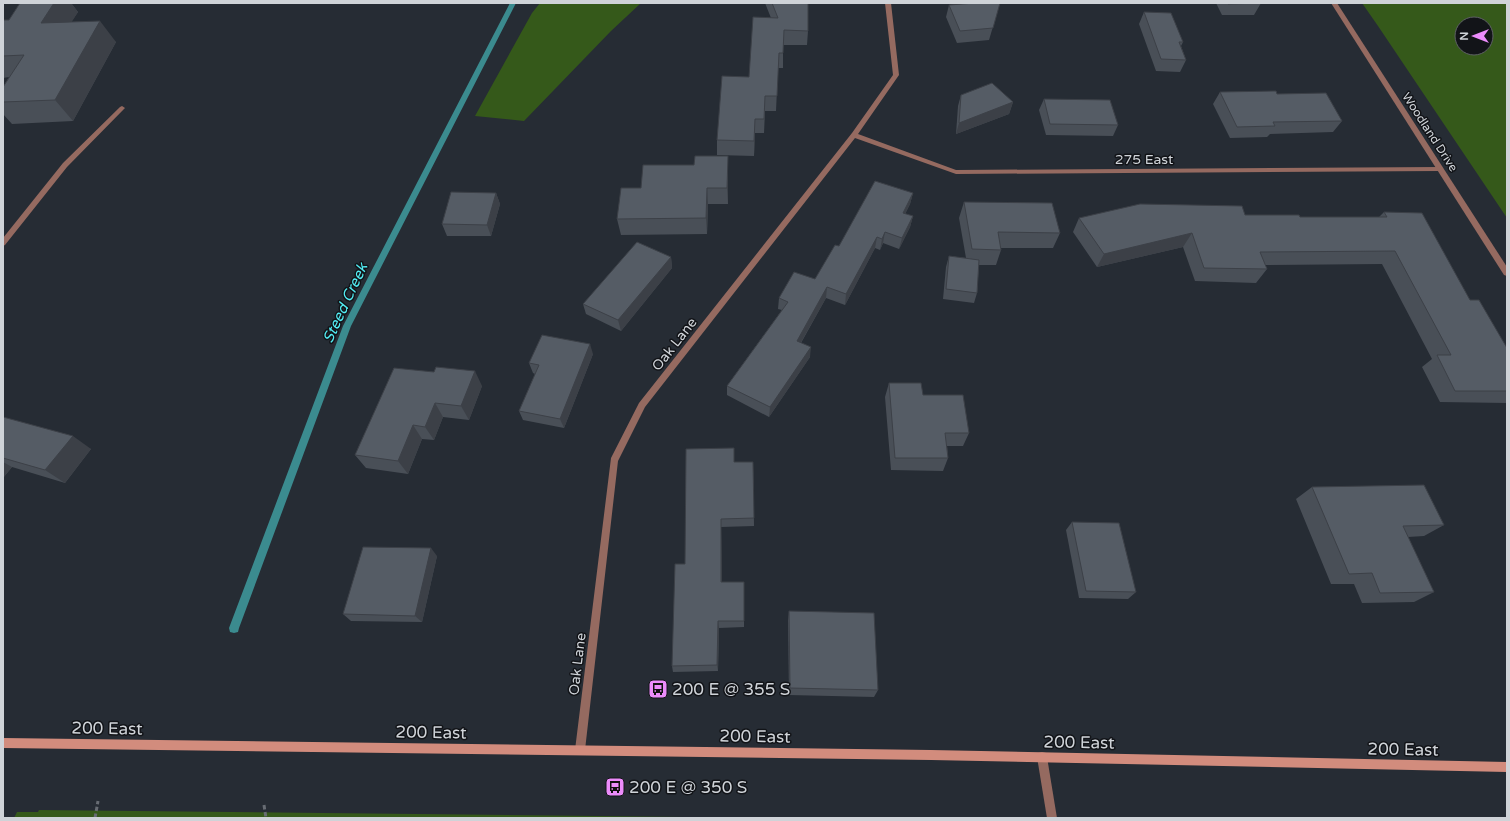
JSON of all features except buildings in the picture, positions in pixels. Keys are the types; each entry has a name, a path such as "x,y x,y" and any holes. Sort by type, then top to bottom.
{"main road":[{"name":"200 East","path":"3,743 1042,757 1507,767"}],"street":[{"name":"Oak Lane","path":"580,750 614,461 642,405 854,135 896,75 888,3"},
{"name":"Woodland Drive","path":"1334,3 1507,273"},
{"path":"3,243 65,165 122,108"},
{"name":"275 East","path":"854,135 956,172 1440,169"},
{"path":"1042,757 1052,818"}],"path":[{"path":"95,818 98,802"},
{"path":"264,805 266,818"}],"green space":[{"path":"540,3 641,3 611,31 524,121 475,116 532,13"},
{"path":"1362,3 1507,3 1507,218 1378,26"},
{"path":"39,810 685,818 14,818 17,812 38,812"}],"waterway":[{"name":"Steed Creek","path":"234,628 347,326 513,3"}],"place":[{"name":"200 E @ 355 S","path":"658,689"},
{"name":"200 E @ 350 S","path":"615,787"}]}
